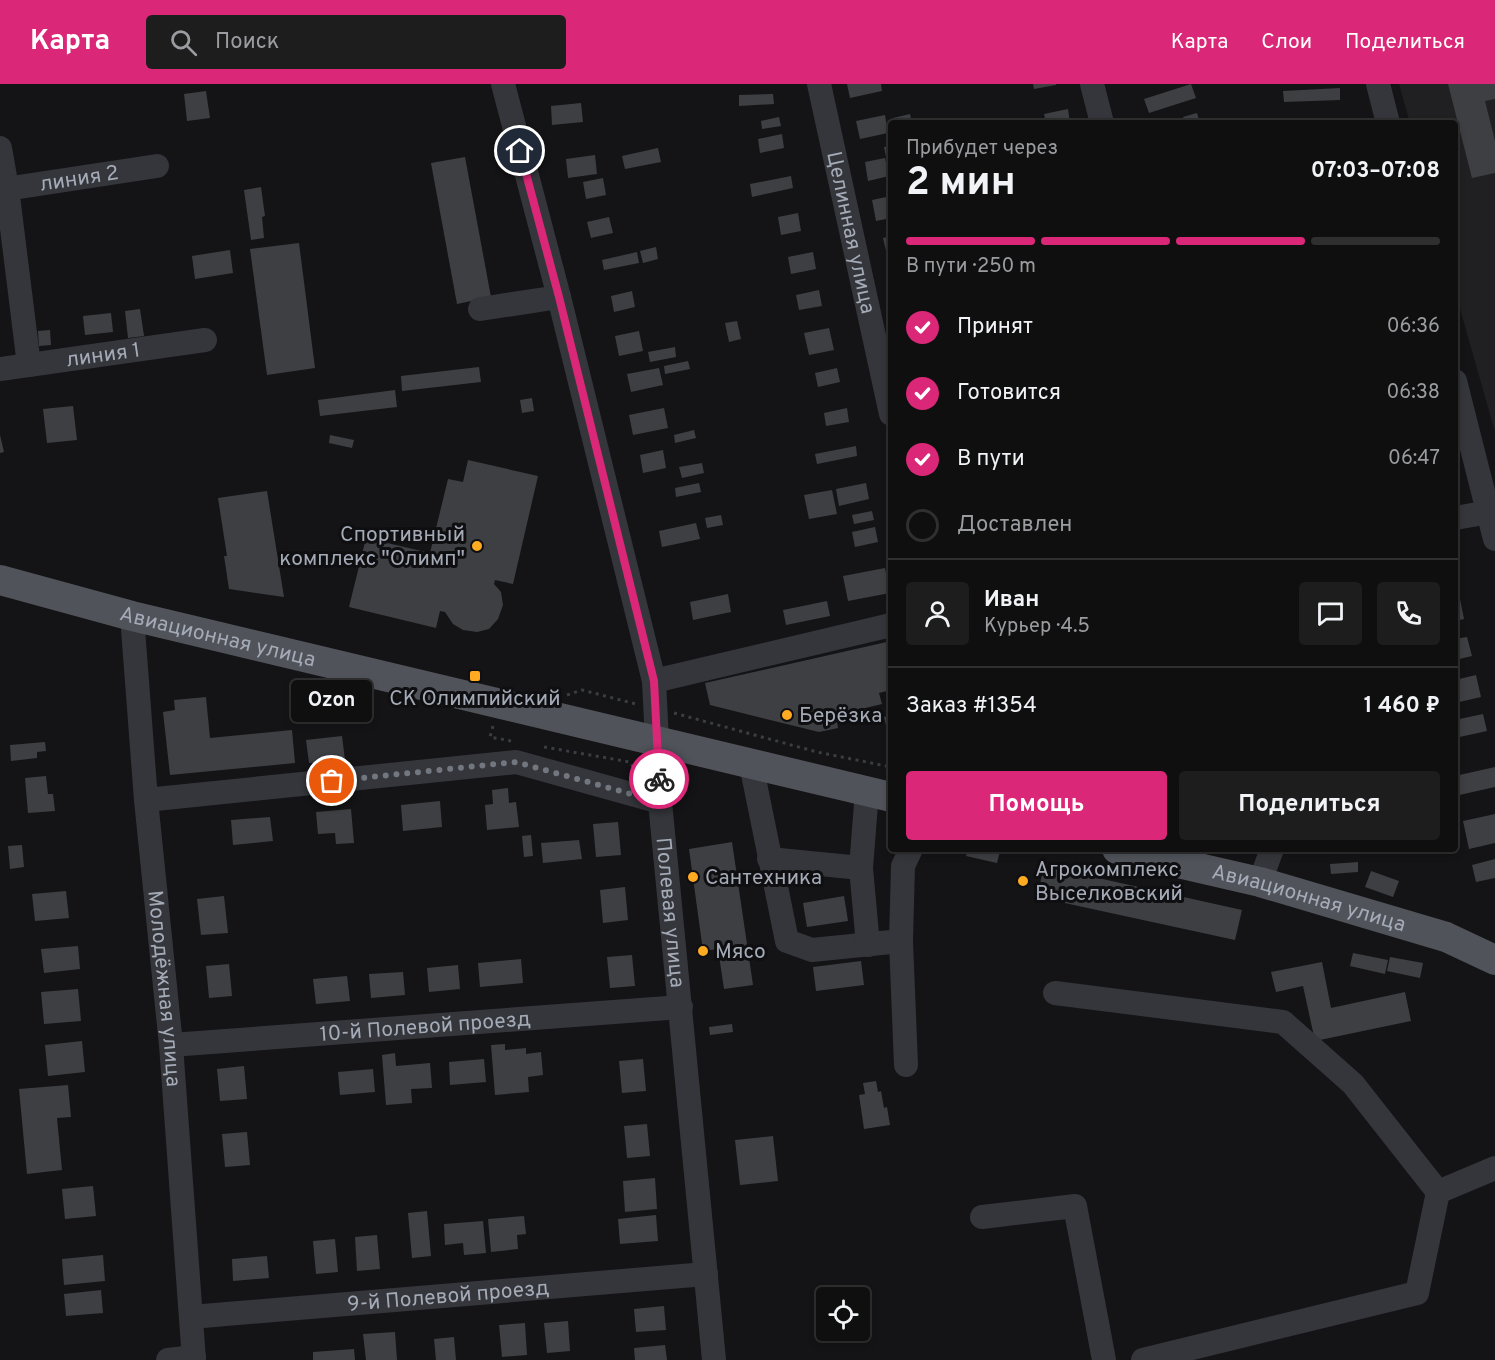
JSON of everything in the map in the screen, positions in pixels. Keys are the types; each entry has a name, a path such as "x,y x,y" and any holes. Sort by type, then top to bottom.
{"main road":[{"name":"Авиационная улица","path":"0,580 132,616 879,794"},
{"name":"Авиационная улица","path":"1130,852 1260,882 1446,938 1495,960"}],"street":[{"name":"Полевая улица","path":"503,84 559,297 654,681 657,742 654,800 681,1007 714,1360"},
{"name":"Целинная улица","path":"819,84 888,400"},
{"path":"1092,84 1101,120"},
{"path":"1378,84 1387,120"},
{"path":"0,148 29,365"},
{"name":"линия 2","path":"4,189 157,166"},
{"path":"480,309 559,297"},
{"name":"линия 1","path":"0,369 205,340"},
{"path":"1458,392 1492,511 1495,539"},
{"path":"1458,517 1492,511"},
{"name":"Молодёжная улица","path":"132,616 146,800 171,1045 194,1359"},
{"path":"654,681 888,626"},
{"path":"146,800 516,762 654,800"},
{"path":"751,764 787,941 812,950 901,941"},
{"path":"868,945 861,868 879,794"},
{"path":"906,1065 901,941 903,866 910,852"},
{"path":"1260,882 1271,852"},
{"path":"769,859 861,868"},
{"path":"1055,993 1283,1022 1353,1084 1438,1192 1417,1293 1143,1360"},
{"name":"10-й Полевой проезд","path":"171,1045 681,1007"},
{"path":"1438,1192 1495,1168"},
{"path":"982,1217 1075,1206 1104,1360"},
{"name":"9-й Полевой проезд","path":"191,1317 706,1274"},
{"path":"168,1360 194,1359"}],"path":[{"path":"499,704 490,737 514,741"},
{"path":"537,745 630,762 654,800"}],"shaded area":[{"path":"1399,84 1495,84 1495,432 1458,302 1458,120 1409,120"}],"building":[{"path":"847,84 881,84 882,91 850,98"},
{"path":"1033,84 1056,84 1056,85 1034,89"},
{"path":"1191,84 1196,98 1149,113 1144,99"},
{"path":"1448,84 1495,84 1495,99 1485,101 1495,141 1495,173 1472,178"},
{"path":"1340,88 1340,100 1284,102 1283,91"},
{"path":"206,91 210,118 187,121 184,94"},
{"path":"773,94 774,104 739,106 739,95"},
{"path":"581,103 583,122 552,125 551,106"},
{"path":"1068,109 1070,120 1045,120 1044,114"},
{"path":"1197,113 1199,120 1184,120 1183,117"},
{"path":"910,114 911,120 893,120 893,118"},
{"path":"885,115 888,133 860,139 856,121"},
{"path":"779,117 781,126 762,129 761,121"},
{"path":"782,134 784,148 760,153 758,139"},
{"path":"888,146 888,157 886,157 884,147"},
{"path":"658,148 661,162 625,169 622,156"},
{"path":"595,155 597,174 568,178 566,159"},
{"path":"465,157 491,297 457,304 431,163"},
{"path":"885,158 888,176 868,181 865,162"},
{"path":"791,176 793,188 752,197 750,184"},
{"path":"603,178 606,195 586,199 583,182"},
{"path":"261,187 265,216 262,217 264,238 251,240 244,190"},
{"path":"888,197 888,219 876,221 872,200"},
{"path":"798,213 801,231 781,235 778,217"},
{"path":"609,217 613,233 591,238 587,222"},
{"path":"888,237 888,255 887,255 883,238"},
{"path":"299,243 315,368 267,375 250,249"},
{"path":"656,247 658,259 643,263 640,251"},
{"path":"230,250 233,273 195,279 192,256"},
{"path":"637,252 639,263 604,270 602,260"},
{"path":"813,252 816,269 791,274 788,257"},
{"path":"819,290 822,306 799,310 796,295"},
{"path":"632,291 635,307 614,312 611,296"},
{"path":"140,309 144,336 128,338 125,311"},
{"path":"111,313 113,332 85,335 83,316"},
{"path":"737,321 741,339 729,342 725,323"},
{"path":"829,328 834,350 809,355 804,333"},
{"path":"50,330 51,345 39,346 38,331"},
{"path":"639,331 643,351 619,356 615,336"},
{"path":"675,347 676,357 650,362 648,352"},
{"path":"688,361 690,369 665,374 664,366"},
{"path":"479,367 481,382 402,391 401,376"},
{"path":"659,368 663,385 631,392 627,374"},
{"path":"837,368 840,382 818,387 815,373"},
{"path":"395,390 397,407 320,416 318,400"},
{"path":"532,398 534,411 522,413 520,400"},
{"path":"73,406 77,440 47,443 43,409"},
{"path":"664,408 668,428 633,435 629,415"},
{"path":"847,408 849,422 826,426 824,413"},
{"path":"694,430 696,438 675,443 674,435"},
{"path":"0,435 4,452 0,453"},
{"path":"330,435 354,440 352,448 329,443"},
{"path":"856,446 857,456 817,464 815,454"},
{"path":"663,450 666,468 643,473 640,455"},
{"name":"Спортивный комплекс \"Олимп\"","path":"468,460 538,476 513,584 495,580 494,584 501,592 503,605 498,619 489,629 477,632 463,630 453,624 445,612 440,611 436,628 349,607 366,538 430,553 448,479 463,482"},
{"path":"702,463 704,473 682,478 679,467"},
{"path":"699,483 701,492 676,497 675,488"},
{"path":"866,483 869,499 839,506 836,489"},
{"path":"832,490 837,514 809,519 804,495"},
{"path":"267,491 284,597 229,589 224,556 227,556 218,498"},
{"path":"872,511 874,520 854,524 852,515"},
{"path":"721,515 723,525 707,528 705,518"},
{"path":"696,523 700,539 662,547 659,531"},
{"path":"875,527 878,542 855,547 852,532"},
{"path":"885,568 888,593 848,601 843,576"},
{"path":"728,594 731,612 693,620 690,602"},
{"path":"1458,599 1460,599 1464,619 1458,620"},
{"path":"827,601 830,616 786,625 783,610"},
{"path":"1467,637 1472,656 1458,659 1458,638"},
{"path":"888,642 888,691 879,693 882,704 836,715 838,728 819,732 710,705 705,683"},
{"path":"1476,675 1481,697 1458,702 1458,679"},
{"path":"206,697 210,738 292,730 295,763 170,775 163,712 175,710 174,700"},
{"path":"1483,714 1487,731 1458,737 1458,719"},
{"path":"888,716 888,734 884,717"},
{"path":"342,736 345,760 309,763 306,740"},
{"path":"45,742 46,751 37,752 37,758 11,761 10,745"},
{"path":"1495,767 1495,787 1458,795 1458,775"},
{"path":"46,776 48,794 53,794 55,811 28,813 25,778"},
{"path":"508,788 509,803 516,802 519,827 487,830 485,805 493,804 492,790"},
{"path":"440,801 442,827 403,831 401,805"},
{"path":"351,809 354,843 336,844 335,833 318,834 316,812"},
{"path":"1495,814 1495,843 1469,849 1463,821"},
{"path":"270,817 273,841 233,845 231,820"},
{"path":"618,822 621,855 596,857 593,824"},
{"path":"531,835 533,856 524,857 522,836"},
{"path":"579,840 582,859 543,863 541,843"},
{"path":"732,842 753,985 724,989 718,949 703,951 689,849"},
{"path":"22,845 24,867 10,869 8,846"},
{"path":"967,852 1000,852 997,863 966,856"},
{"path":"1495,859 1495,878 1476,882 1472,865"},
{"path":"1358,862 1358,872 1331,874 1330,864"},
{"path":"1044,866 1242,910 1235,940 1037,897"},
{"path":"1371,871 1399,881 1393,897 1365,887"},
{"path":"625,887 628,920 603,923 600,890"},
{"path":"66,891 69,918 35,921 32,894"},
{"path":"224,896 228,933 201,935 197,899"},
{"path":"844,896 848,921 807,927 803,903"},
{"path":"78,946 80,969 44,973 41,949"},
{"path":"1353,953 1388,960 1385,974 1350,966"},
{"path":"632,955 635,986 610,988 607,957"},
{"path":"1390,957 1423,963 1420,978 1387,971"},
{"path":"521,959 523,983 480,987 478,963"},
{"path":"861,961 864,985 816,991 813,967"},
{"path":"1322,962 1331,1008 1405,992 1411,1021 1315,1041 1303,986 1276,992 1271,972"},
{"path":"229,964 232,996 209,998 206,966"},
{"path":"458,965 460,989 429,992 427,968"},
{"path":"403,972 405,995 371,998 369,974"},
{"path":"347,976 350,1001 316,1004 313,979"},
{"path":"78,989 81,1021 44,1024 41,992"},
{"path":"732,1024 733,1032 710,1035 709,1027"},
{"path":"82,1041 85,1072 48,1076 45,1045"},
{"path":"505,1044 505,1050 526,1048 526,1054 541,1052 543,1075 528,1077 529,1092 495,1095 491,1045"},
{"path":"395,1053 396,1066 430,1063 432,1088 411,1089 412,1103 386,1105 382,1055"},
{"path":"484,1059 486,1082 450,1085 449,1062"},
{"path":"643,1059 646,1091 622,1093 619,1061"},
{"path":"244,1066 247,1099 220,1101 217,1069"},
{"path":"373,1069 375,1092 340,1095 338,1072"},
{"path":"876,1081 878,1092 881,1091 884,1108 887,1107 890,1125 864,1129 859,1095 865,1094 863,1083"},
{"path":"68,1085 71,1117 57,1118 62,1170 27,1174 19,1089"},
{"path":"647,1124 650,1156 627,1158 624,1126"},
{"path":"247,1132 250,1165 225,1167 222,1134"},
{"path":"773,1136 778,1181 740,1185 735,1140"},
{"path":"655,1178 657,1209 625,1212 623,1181"},
{"path":"93,1186 96,1216 65,1219 62,1189"},
{"path":"427,1211 431,1256 412,1258 408,1213"},
{"path":"656,1215 658,1241 620,1244 618,1219"},
{"path":"524,1216 526,1234 517,1235 518,1249 491,1252 488,1219"},
{"path":"483,1221 486,1253 464,1255 463,1243 445,1245 444,1224"},
{"path":"377,1235 380,1269 357,1271 355,1237"},
{"path":"335,1239 338,1272 316,1274 313,1241"},
{"path":"103,1255 105,1281 64,1285 62,1259"},
{"path":"267,1256 269,1278 233,1281 232,1259"},
{"path":"101,1290 103,1313 66,1316 64,1294"},
{"path":"664,1306 666,1330 636,1332 634,1309"},
{"path":"568,1321 570,1351 547,1353 544,1323"},
{"path":"525,1323 527,1355 502,1357 499,1325"},
{"path":"395,1332 397,1360 366,1360 363,1334"},
{"path":"454,1337 456,1360 436,1360 434,1339"},
{"path":"665,1345 667,1360 635,1360 634,1348"},
{"path":"354,1349 355,1360 313,1360 313,1352"}],"way so far":[{"path":"332,781 516,762 660,802 659,779"}],"place":[{"name":"Спортивный комплекс \"Олимп\"","path":"477,546"},
{"name":"СК Олимпийский","path":"475,676"},
{"name":"Берёзка","path":"787,715"},
{"name":"Ozon","path":"332,781"},
{"name":"Сантехника","path":"693,877"},
{"name":"Агрокомплекс Выселковский","path":"1023,881"},
{"name":"Мясо","path":"703,951"}],"route":[{"path":"520,151 559,297 654,681 659,779"}]}
